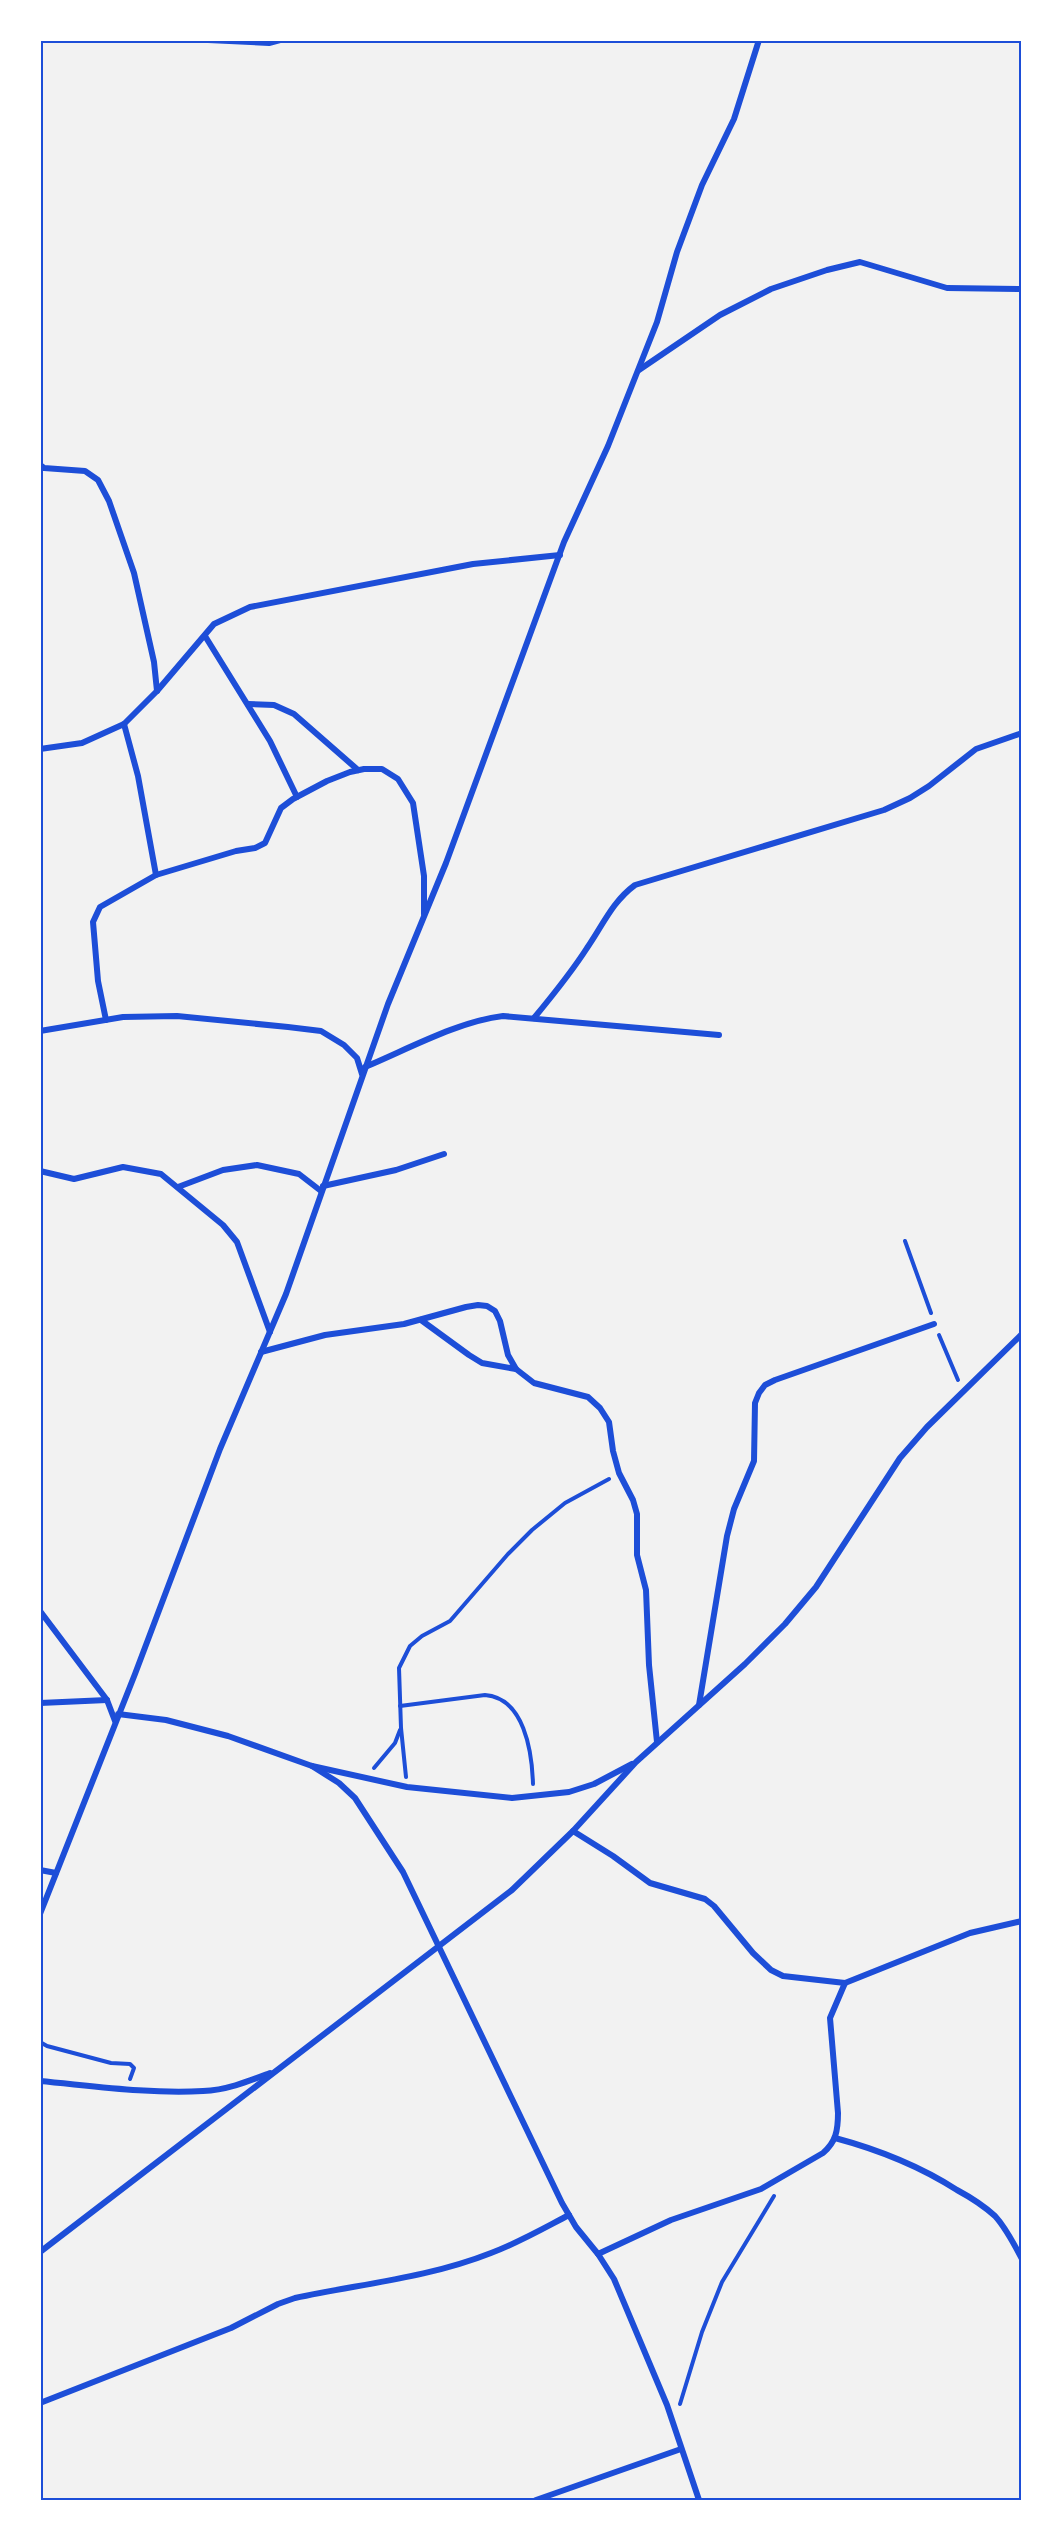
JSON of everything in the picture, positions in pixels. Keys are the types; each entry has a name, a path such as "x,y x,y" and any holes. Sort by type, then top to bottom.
{"street":[{"path":"208,40 269,43 280,40"},
{"path":"40,1914 220,1449 286,1294 365,1067 446,863 560,555 657,322 677,252 702,185 734,119 759,40"},
{"path":"638,370 720,315 771,289 826,270 860,262 947,288 1022,289"},
{"path":"40,465 44,468 85,471 98,480 110,501 134,573 154,662 157,691"},
{"path":"40,749 82,743 124,724 157,691 214,624 250,607 473,564 560,555"},
{"path":"205,636 270,741 297,797"},
{"path":"248,705 274,705 294,714 358,770"},
{"path":"124,724 138,776 156,875"},
{"path":"534,1018 566,980 606,915 622,895 634,885 738,856 884,810 929,786 976,750 1022,733"},
{"path":"105,1020 98,981 93,922 100,907 156,875 236,851 255,848 265,843 281,808 327,781 358,770 382,768 398,779 413,803 424,876 424,918"},
{"path":"40,1031 105,1020 177,1016 321,1031 344,1045 357,1058 362,1075"},
{"path":"365,1067 487,1018 502,1016 719,1035"},
{"path":"178,1188 223,1170 257,1165 299,1174 322,1189 396,1170 444,1154"},
{"path":"40,1171 74,1179 123,1167 161,1174 223,1225 237,1242 270,1332"},
{"path":"261,1352 325,1335 404,1324 466,1307 487,1306 495,1311 500,1321 508,1355 516,1369 534,1383 588,1397 600,1408 609,1422 613,1451 637,1514 637,1555 646,1590 649,1665 657,1742"},
{"path":"420,1320 482,1362 516,1369"},
{"path":"699,1706 718,1578 727,1536 734,1509 754,1461 755,1403 759,1393 765,1385 776,1380 934,1324"},
{"path":"40,2252 512,1890 573,1831 636,1762 699,1706 785,1623 816,1587 900,1458 927,1426 1022,1334"},
{"path":"40,1611 107,1700 115,1722"},
{"path":"40,1703 107,1700"},
{"path":"118,1714 166,1720 228,1736 312,1766 365,1778 406,1786 512,1798 569,1792 594,1784 636,1762"},
{"path":"312,1766 339,1783 355,1798 403,1872 440,1946 500,2078 569,2215 614,2280 674,2425 699,2500"},
{"path":"573,1831 650,1883 705,1899 714,1906 753,1953 771,1970 783,1976 845,1983 970,1933 1022,1921"},
{"path":"40,1870 56,1873"},
{"path":"598,2254 671,2220 761,2189 824,2153 835,2138 838,2114 830,2018 845,1983"},
{"path":"40,2081 128,2089 204,2091 236,2086 277,2071"},
{"path":"835,2138 874,2148 910,2162 975,2200 995,2217 1012,2240 1022,2259"},
{"path":"40,2403 231,2328 286,2301 332,2290 401,2279 443,2268 490,2253 569,2215"},
{"path":"536,2500 681,2449"}],"path":[{"path":"406,1786 399,1668 410,1646 422,1636 450,1621 531,1530 565,1503 620,1473"},
{"path":"400,1706 485,1695 497,1696 506,1701 515,1713 530,1749 534,1796"},
{"path":"365,1778 395,1743 401,1728"},
{"path":"40,2042 47,2046 111,2063 130,2064 134,2068 128,2089"},
{"path":"674,2425 702,2332 722,2282 787,2175"}]}
